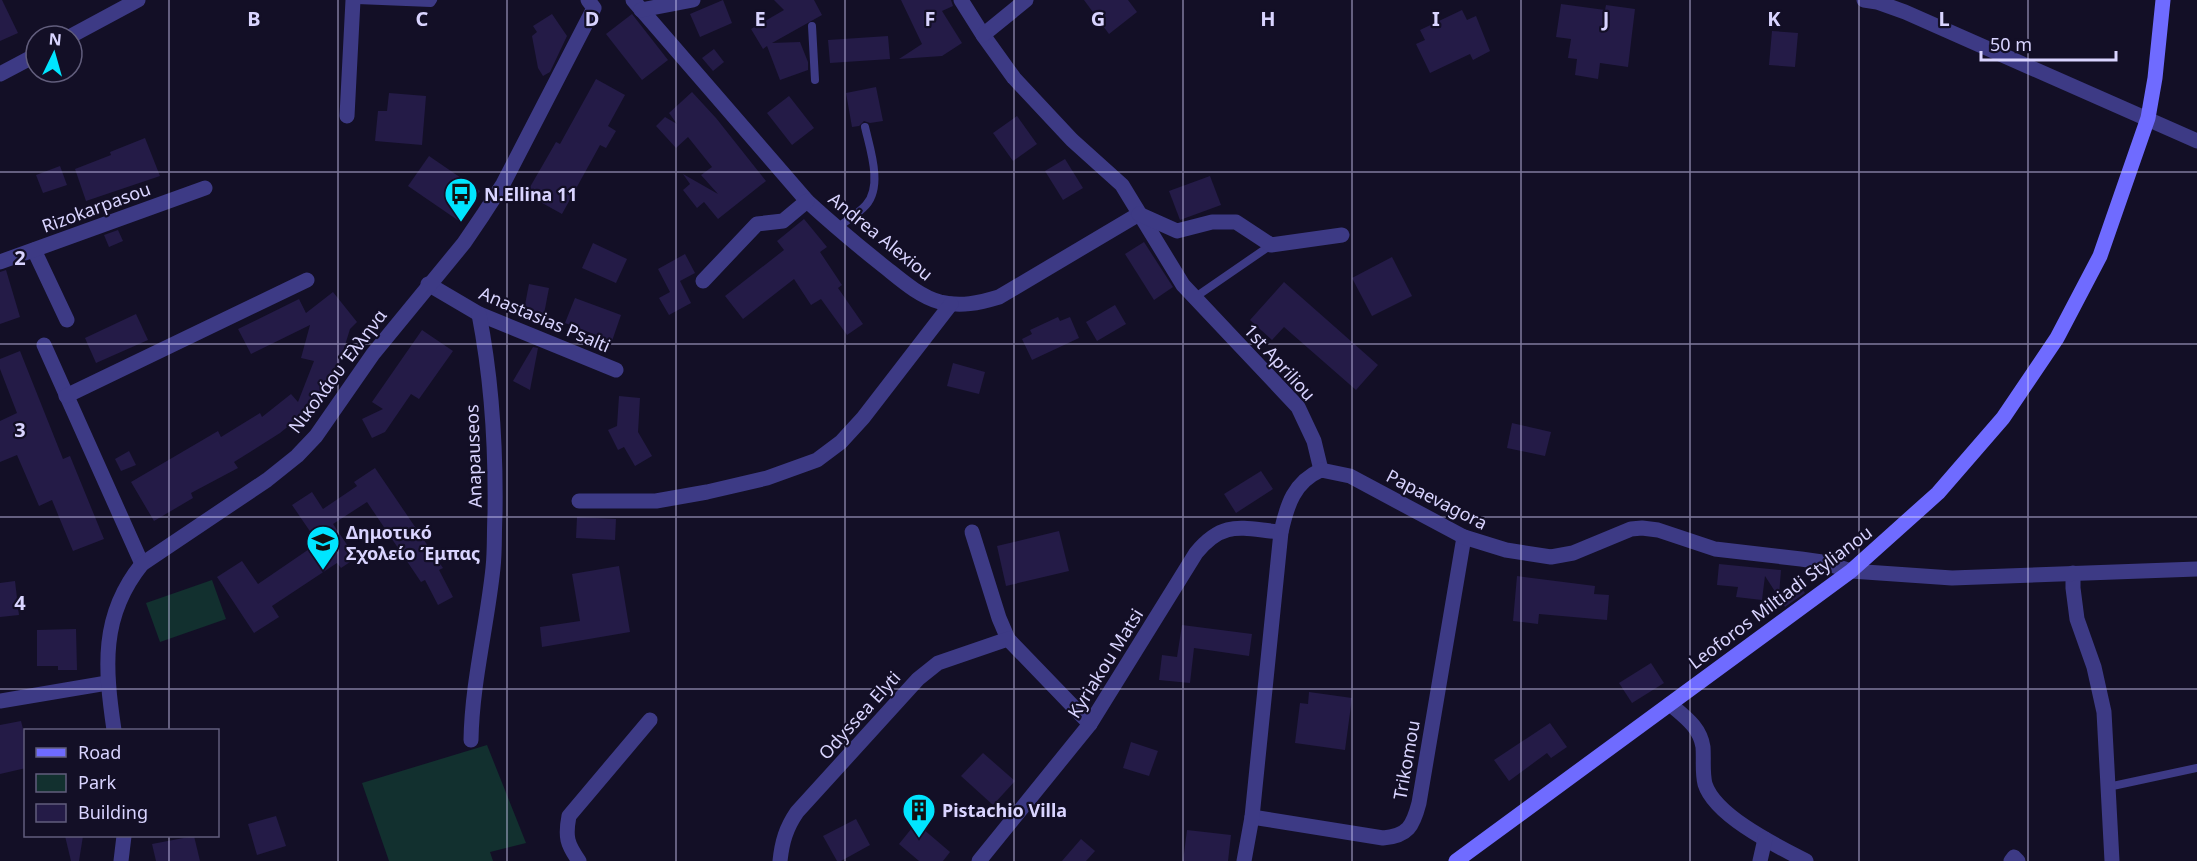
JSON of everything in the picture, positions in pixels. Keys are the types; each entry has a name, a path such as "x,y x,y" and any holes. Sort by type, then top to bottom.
{"main road":[{"name":"Leoforos Miltiadi Stylianou","path":"1456,861 1851,572 1938,493 2003,418 2057,338 2100,256 2148,118 2155,78 2163,0"}],"street":[{"path":"84,29 138,0"},
{"path":"347,116 355,0"},
{"path":"637,5 693,0"},
{"name":"1st Apriliou","path":"961,0 1014,78 1054,121 1122,185 1169,266 1194,298 1298,407 1314,441 1321,470"},
{"path":"983,35 1026,0"},
{"path":"1864,0 1905,12 2197,141"},
{"name":"Νικολάου Έλληνα","path":"114,729 106,661 113,616 129,580 142,564 267,480 297,456 316,436 373,354 428,284 464,243 503,184 594,3"},
{"name":"Andrea Alexiou","path":"637,5 807,201 901,280 926,297 951,304 978,303 999,297 1139,214"},
{"path":"0,74 24,61"},
{"name":"Rizokarpasou","path":"0,262 206,188"},
{"path":"703,282 757,224 783,221 807,201"},
{"path":"1139,214 1177,231 1212,222 1236,222 1271,245 1342,236"},
{"path":"33,250 68,320"},
{"path":"66,396 307,280"},
{"name":"Anastasias Psalti","path":"428,284 479,314 616,370"},
{"path":"579,501 656,501 697,494 767,478 817,460 841,442 863,418 951,304"},
{"name":"Anapauseos","path":"471,740 473,695 493,565 496,459 486,351 479,314"},
{"path":"44,345 142,564"},
{"path":"1244,861 1252,818 1281,532 1286,510 1293,494 1302,482 1321,470"},
{"name":"Papaevagora","path":"1321,470 1350,476 1464,537 1488,546 1551,557 1573,554 1631,529 1642,528 1658,530 1715,549 1822,562 1851,572 1952,579 2197,569"},
{"name":"Kyriakou Matsi","path":"979,861 1090,724 1196,553 1207,540 1219,532 1234,528 1281,532"},
{"path":"972,532 999,618 1008,639 1090,724"},
{"name":"Trikomou","path":"1252,818 1383,838 1397,837 1408,829 1414,820 1419,803 1464,537"},
{"path":"2073,573 2077,618 2094,667 2104,712 2112,861"},
{"name":"Odyssea Elyti","path":"780,861 787,826 797,812 918,678 938,663 1008,639"},
{"path":"0,701 107,683"},
{"path":"1670,704 1693,724 1699,734 1706,786 1714,800 1724,810 1765,839 1806,861"},
{"path":"579,861 565,835 569,816 650,720"},
{"path":"121,861 124,837"},
{"path":"1760,861 1765,839"},
{"path":"2011,861 2014,857 2018,861"}],"lane":[{"path":"355,0 431,3 433,0"},
{"path":"812,26 816,80"},
{"path":"837,228 866,205 873,194 874,165 865,127"},
{"path":"1194,298 1271,245"},
{"path":"2108,786 2197,768"}],"green space":[{"path":"212,580 226,619 160,642 146,603"},
{"path":"487,745 526,843 490,852 493,861 389,861 362,783"}],"building":[{"path":"0,0 18,33 0,41"},
{"path":"723,0 732,23 700,37 690,14"},
{"path":"774,0 814,0 822,15 772,43 800,42 808,62 808,70 780,80 767,46 763,49 751,29 784,10"},
{"path":"901,0 951,0 953,6 942,11 962,43 942,56 899,59 922,44"},
{"path":"1084,0 1128,0 1137,12 1109,34"},
{"path":"1561,4 1605,10 1606,5 1635,9 1628,67 1600,63 1598,79 1575,75 1577,59 1568,58 1571,39 1556,37"},
{"path":"1462,10 1467,20 1476,16 1490,51 1473,60 1470,54 1430,73 1416,44 1425,40 1420,30"},
{"path":"552,14 567,36 550,72 543,76 538,68 532,36 537,32 533,26"},
{"path":"632,14 668,60 642,80 606,34"},
{"path":"1772,31 1798,33 1795,67 1769,65"},
{"path":"888,36 890,59 830,63 828,40"},
{"path":"714,49 724,62 713,71 702,58"},
{"path":"596,79 625,95 608,126 616,131 606,148 600,145 562,214 526,194 556,142 560,144"},
{"path":"876,87 883,121 870,123 864,121 859,126 852,127 846,93"},
{"path":"692,92 716,118 766,181 718,219 704,202 697,208 683,190 690,184 683,174 718,194 701,175 712,167 688,137 676,148 656,126 665,117 677,124 669,113"},
{"path":"389,93 426,96 422,145 375,141 378,111 387,111"},
{"path":"789,96 814,128 792,145 767,113"},
{"path":"1017,116 1037,144 1013,161 993,133"},
{"path":"145,138 160,176 86,201 75,169"},
{"path":"429,156 480,191 459,221 408,186"},
{"path":"1065,159 1083,188 1063,200 1045,171"},
{"path":"60,166 67,185 43,193 36,175"},
{"path":"1210,176 1221,205 1180,220 1169,191"},
{"path":"804,219 827,247 820,252 842,285 838,288 863,324 847,335 821,299 811,305 794,279 743,319 725,296 784,250 777,241"},
{"path":"118,230 123,241 109,247 104,235"},
{"path":"1144,242 1173,287 1154,300 1125,254"},
{"path":"593,243 627,259 616,283 582,268"},
{"path":"685,254 695,273 680,281 691,303 669,315 659,298 670,292 658,269"},
{"path":"1392,257 1412,296 1372,316 1352,278"},
{"path":"6,270 20,317 0,324 0,272"},
{"path":"1284,282 1378,365 1356,390 1284,327 1272,340 1250,320"},
{"path":"529,284 549,288 544,314 524,310"},
{"path":"333,292 357,322 350,329 338,368 335,367 323,398 280,433 234,462 238,468 191,493 193,498 154,521 131,482 218,431 221,437 260,413 262,417 291,394 298,402 314,361 301,358 310,325 251,354 238,329 299,299 306,313"},
{"path":"575,298 621,315 612,341 565,323"},
{"path":"1115,305 1126,324 1097,341 1086,322"},
{"path":"136,314 148,340 96,363 85,338"},
{"path":"1058,317 1060,321 1070,317 1079,338 1032,360 1022,339 1032,334 1030,330"},
{"path":"422,330 453,351 419,399 411,394 385,432 372,438 362,419 383,409 372,402"},
{"path":"533,347 538,348 530,390 513,381"},
{"path":"20,351 63,459 70,456 104,539 73,551 52,500 39,506 17,455 0,462 0,421 17,413 0,369 0,359"},
{"path":"953,363 985,372 979,394 947,386"},
{"path":"619,396 640,398 638,432 652,456 635,466 624,447 618,450 608,430 617,426"},
{"path":"1512,423 1551,432 1545,456 1507,448"},
{"path":"129,451 136,465 121,471 115,459"},
{"path":"375,468 443,568 439,570 453,597 438,605 425,580 421,582 367,502 333,524 356,558 341,568 337,563 272,606 279,617 254,633 217,577 242,561 258,584 318,543 292,505 312,492 323,509 357,486 354,482"},
{"path":"1261,471 1273,489 1236,513 1224,494"},
{"path":"577,517 616,519 615,540 576,538"},
{"path":"1059,531 1069,571 1006,586 997,546"},
{"path":"1719,564 1781,570 1779,595 1798,582 1805,593 1785,607 1765,576 1762,600 1736,597 1738,587 1717,585"},
{"path":"619,566 630,632 542,647 540,627 580,621 572,574"},
{"path":"1517,576 1595,586 1594,594 1609,595 1607,620 1539,614 1538,624 1513,621"},
{"path":"15,581 19,615 0,617 0,583"},
{"path":"1182,625 1252,634 1249,656 1194,648 1190,683 1159,680 1162,655 1177,657"},
{"path":"76,629 77,670 58,670 58,666 37,666 37,630"},
{"path":"1651,663 1664,683 1632,703 1619,683"},
{"path":"1309,692 1352,698 1345,750 1295,743 1300,703 1308,704"},
{"path":"21,721 24,733 24,768 0,774 0,725"},
{"path":"1550,723 1567,747 1551,758 1547,753 1509,781 1494,760"},
{"path":"1131,742 1158,751 1149,776 1123,768"},
{"path":"983,753 1015,781 993,805 961,776"},
{"path":"276,816 286,846 257,855 248,824"},
{"path":"856,819 870,845 837,861 823,836"},
{"name":"Pistachio Villa","path":"916,823 950,852 943,861 919,861 899,844"},
{"path":"1187,830 1231,835 1228,861 1183,861"},
{"path":"65,837 83,837 79,861 71,861"},
{"path":"194,837 200,861 156,861 152,844"},
{"path":"1081,839 1095,851 1086,861 1062,861"}],"place":[{"name":"N.Ellina 11","path":"461,223"},
{"name":"Δημοτικό Σχολείο Έμπας","path":"323,571"},
{"name":"Pistachio Villa","path":"919,839"}]}
